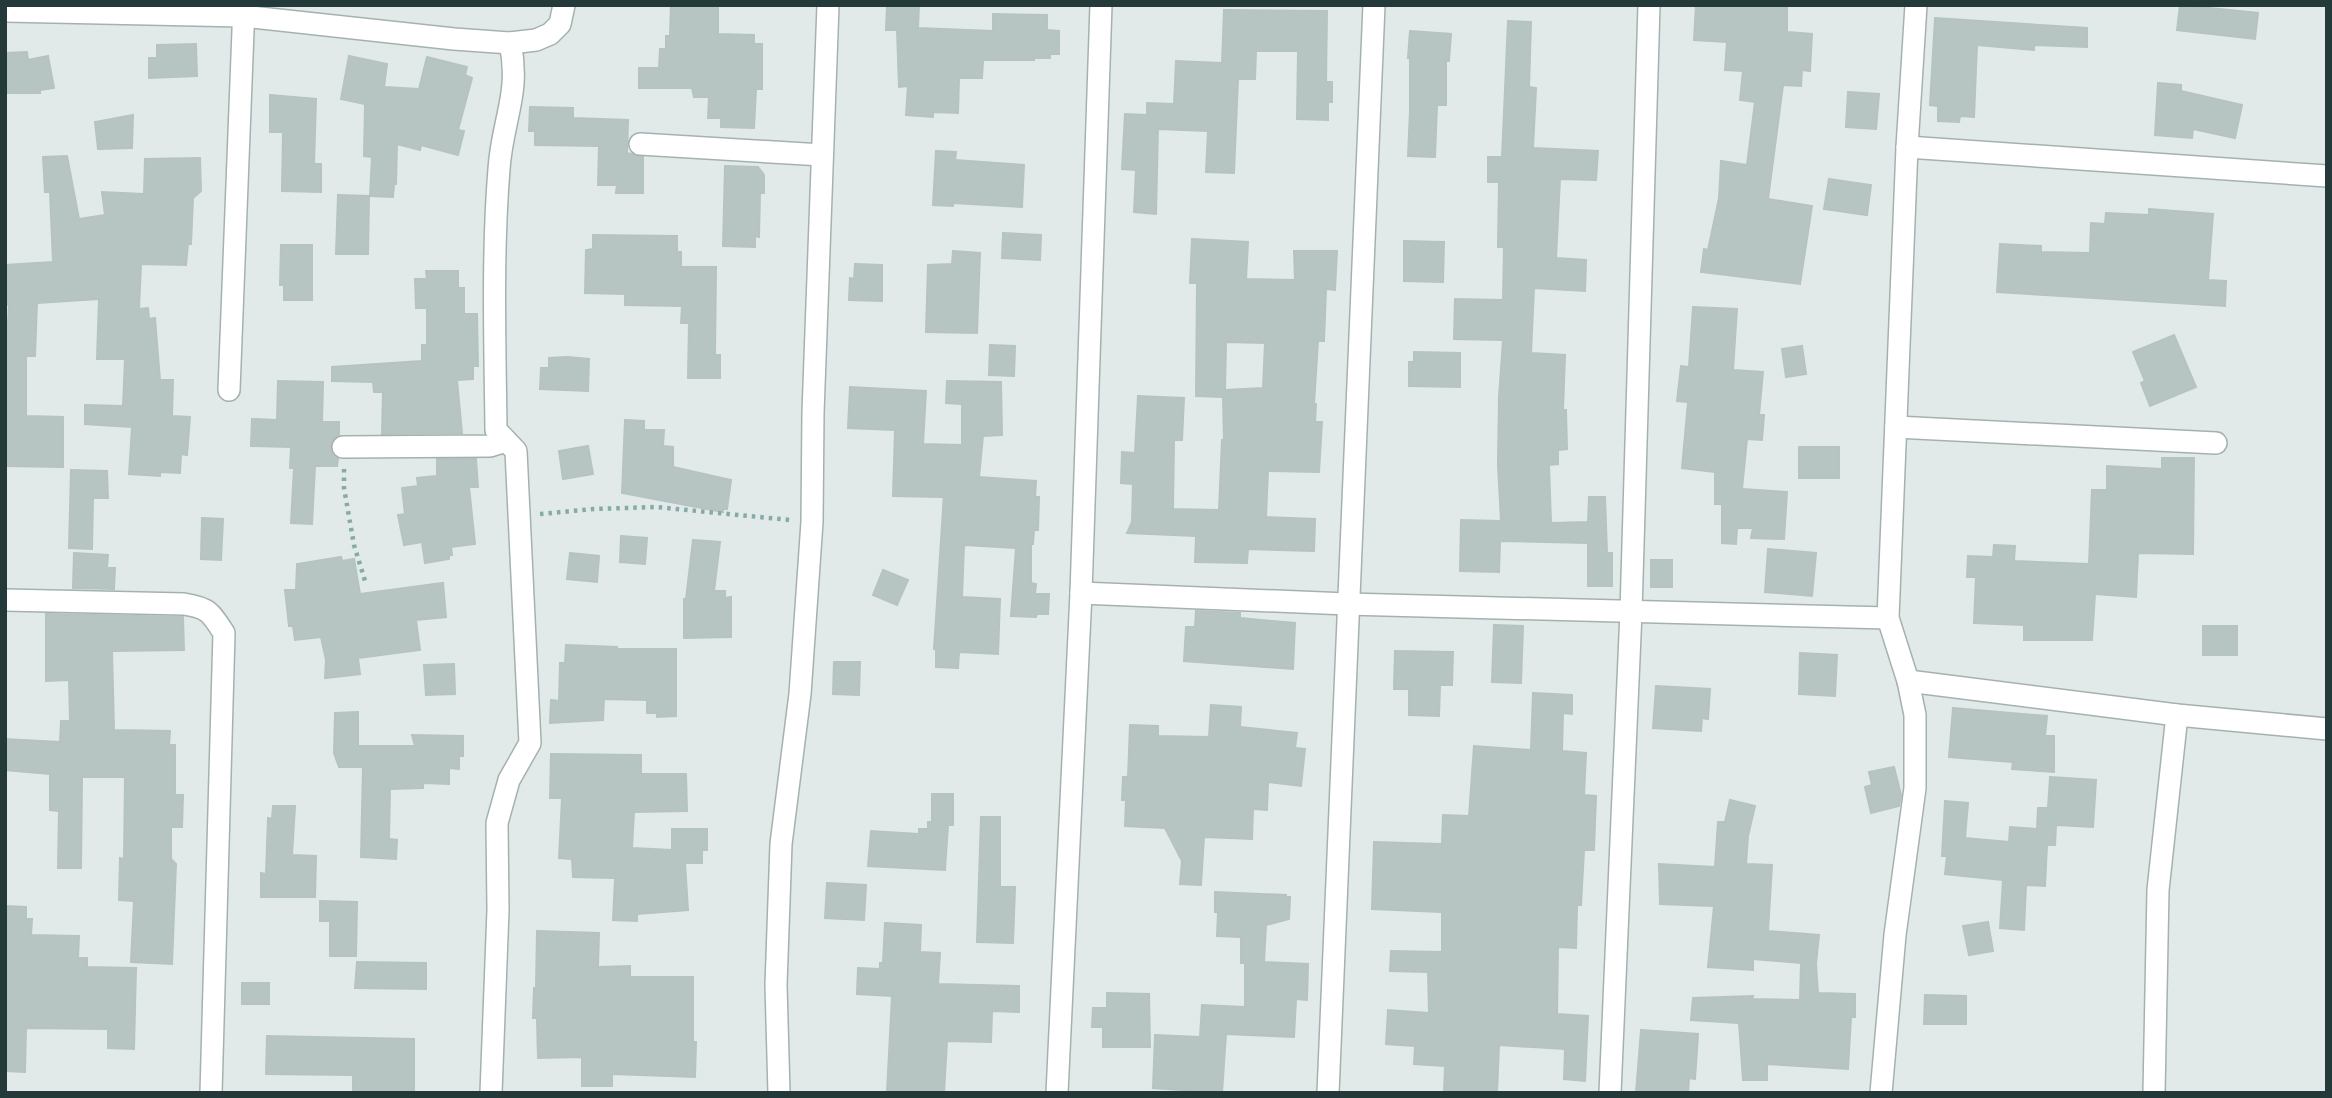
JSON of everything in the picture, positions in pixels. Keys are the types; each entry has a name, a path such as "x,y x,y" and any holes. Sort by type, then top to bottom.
{"street":[{"path":"5,11 243,11 454,39 510,43 536,40 550,34 560,24 564,5"},
{"path":"779,1093 776,985 781,844 800,694 812,522 828,5"},
{"path":"1057,1093 1081,593 1101,5"},
{"path":"1328,1093 1374,5"},
{"path":"1610,1093 1631,612 1649,5"},
{"path":"1881,1093 1895,935 1915,788 1915,715 1908,681 1888,618 1907,147 1916,5"},
{"path":"229,390 243,11"},
{"path":"491,1093 498,910 497,823 509,780 530,743 516,451 496,430 495,293 499,166 513,96 515,65 510,43"},
{"path":"640,144 822,155"},
{"path":"1907,147 2327,176"},
{"path":"1896,427 2216,443"},
{"path":"343,447 490,446 506,441"},
{"path":"1081,593 1347,604 1888,618"},
{"path":"5,600 184,604 202,607 212,614 224,633 211,1093"},
{"path":"1908,681 2177,716 2327,729"},
{"path":"2154,1093 2158,890 2177,716"}],"path":[{"path":"343,447 344,488 354,545 366,584"},
{"path":"519,516 656,507 812,522"}],"building":[{"path":"671,5 718,5 718,34 754,35 754,44 762,44 762,89 756,89 754,128 721,127 721,118 708,118 709,97 694,97 692,88 639,88 639,68 659,68 660,49 666,49 666,36 670,36"},
{"path":"887,5 919,5 918,28 993,31 993,14 1047,15 1047,30 1059,31 1059,54 1050,54 1050,58 1034,60 983,60 982,78 959,78 958,113 933,112 933,117 906,115 908,86 899,87 897,30 886,30"},
{"path":"1696,5 1787,5 1787,32 1812,34 1810,71 1802,70 1801,86 1783,85 1768,199 1812,206 1800,284 1701,272 1704,249 1708,250 1719,198 1721,161 1747,165 1755,102 1740,100 1743,71 1725,70 1727,42 1694,40"},
{"path":"2180,5 2258,13 2255,39 2177,30"},
{"path":"1224,10 1327,11 1326,82 1332,82 1328,120 1297,119 1298,51 1256,51 1255,79 1238,79 1234,173 1206,172 1208,131 1158,129 1156,214 1134,212 1136,170 1122,169 1125,114 1147,115 1147,103 1174,104 1176,61 1222,63"},
{"path":"1935,18 2087,28 2087,47 2034,45 2034,50 1977,45 1974,117 1960,116 1959,122 1938,121 1938,106 1930,105"},
{"path":"1508,21 1531,22 1529,87 1536,88 1533,148 1598,151 1596,180 1560,179 1556,258 1586,260 1585,291 1534,288 1531,353 1565,355 1563,410 1566,410 1567,449 1558,450 1558,464 1549,465 1551,523 1588,522 1589,497 1605,497 1607,553 1612,553 1612,586 1588,586 1588,543 1500,541 1499,572 1460,571 1461,520 1501,521 1498,465 1503,340 1454,339 1455,299 1503,300 1504,247 1498,247 1499,182 1488,182 1488,157 1502,157"},
{"path":"1410,31 1451,34 1449,61 1446,61 1446,105 1437,105 1435,157 1408,156"},
{"path":"196,44 197,76 149,78 149,58 157,58 157,45"},
{"path":"27,52 28,60 48,56 54,88 40,90 40,93 8,93 5,53"},
{"path":"349,56 387,64 384,87 419,89 427,57 467,67 465,75 472,78 458,130 464,131 458,155 421,145 420,150 397,144 393,197 370,196 372,157 364,156 365,104 341,99"},
{"path":"2158,83 2181,85 2181,91 2242,105 2235,138 2193,129 2192,138 2155,135"},
{"path":"1848,92 1879,94 1876,129 1846,127"},
{"path":"270,95 316,99 314,164 321,164 321,192 282,191 283,132 270,132"},
{"path":"530,107 573,108 573,118 628,120 627,153 643,157 643,193 616,193 617,185 598,185 599,146 535,145 535,131 529,131"},
{"path":"133,115 132,148 98,149 95,122"},
{"path":"936,151 956,152 955,160 1024,165 1022,207 953,203 953,206 933,205"},
{"path":"67,156 79,219 105,215 102,192 144,194 145,159 200,158 201,191 193,198 191,244 188,244 186,265 141,264 139,309 148,308 149,319 155,318 160,380 173,380 172,416 190,417 187,455 181,454 180,473 160,472 160,476 129,474 132,427 85,424 85,405 123,406 125,359 97,359 99,299 37,303 35,356 26,356 26,416 63,417 63,467 5,466 5,379 9,304 6,305 5,265 53,262 50,192 45,192 43,157"},
{"path":"725,166 758,167 764,175 764,193 760,193 759,237 755,236 755,247 723,246"},
{"path":"1829,179 1871,185 1867,215 1824,209"},
{"path":"338,195 369,196 368,254 336,254"},
{"path":"2149,209 2213,214 2208,280 2226,281 2225,306 1997,292 2000,244 2041,246 2041,252 2090,253 2091,223 2105,224 2106,213 2149,215"},
{"path":"1003,233 1041,235 1040,260 1002,258"},
{"path":"593,235 677,236 681,267 716,267 715,355 720,355 720,378 688,378 689,323 681,323 682,306 625,305 625,294 585,293 586,250 593,249"},
{"path":"1192,239 1248,242 1246,279 1295,280 1294,251 1337,251 1335,290 1326,289 1324,341 1318,341 1314,404 1315,422 1322,422 1319,472 1268,471 1266,517 1315,519 1314,551 1248,549 1247,563 1195,562 1196,536 1127,533 1132,522 1133,484 1121,483 1122,452 1135,453 1138,396 1184,398 1182,440 1174,440 1173,509 1219,510 1224,440 1223,397 1196,396 1197,283 1190,283","holes":["1226,342 1265,343 1263,388 1225,390"]},
{"path":"1404,241 1444,242 1443,282 1404,281"},
{"path":"281,245 312,245 312,300 284,300 284,285 280,285"},
{"path":"953,251 980,253 977,333 926,332 928,265 952,264"},
{"path":"855,264 882,265 882,301 849,300 850,278 854,279"},
{"path":"426,271 458,271 458,288 464,288 464,314 477,314 478,366 473,366 473,379 457,380 462,433 382,434 383,392 374,392 373,382 332,381 332,367 422,361 422,345 427,345 427,308 416,308 415,279 427,279"},
{"path":"1693,307 1737,309 1733,370 1763,372 1759,415 1764,415 1762,440 1747,439 1742,489 1787,492 1784,539 1751,538 1753,528 1737,528 1736,544 1722,543 1722,504 1715,504 1715,472 1682,468 1688,402 1677,401 1681,366 1689,367"},
{"path":"2174,335 2196,387 2150,406 2141,383 2145,381 2133,352"},
{"path":"990,345 1015,346 1014,376 989,375"},
{"path":"1802,346 1806,374 1786,377 1782,349"},
{"path":"1414,352 1460,353 1460,387 1409,386 1409,362 1414,362"},
{"path":"549,358 589,359 588,391 540,389 541,368 549,368"},
{"path":"278,381 323,382 322,422 339,422 339,435 332,440 330,446 332,454 338,459 337,466 315,466 312,524 291,523 294,468 290,468 291,447 251,446 252,419 277,420"},
{"path":"947,381 1001,382 1002,435 983,436 979,477 1036,481 1035,497 1039,497 1038,530 1034,530 1031,544 1031,583 1036,584 1035,594 1049,594 1048,614 1037,614 1036,617 1011,616 1016,548 964,545 962,597 1000,599 998,654 959,652 958,668 936,667 934,649 944,494 942,497 893,496 895,430 848,428 850,387 926,391 923,444 962,445 962,404 946,403"},
{"path":"625,420 644,421 644,430 664,430 663,446 673,447 673,467 731,480 727,509 723,509 723,512 622,493"},
{"path":"588,446 593,474 563,479 559,451"},
{"path":"1799,447 1839,447 1839,478 1799,478"},
{"path":"2162,458 2194,458 2193,554 2138,553 2136,597 2095,594 2092,640 2024,640 2024,625 1974,623 1976,577 1967,577 1968,556 1993,557 1994,545 2015,546 2014,561 2089,564 2092,490 2107,490 2107,466 2162,469"},
{"path":"437,459 476,459 478,487 469,487 475,544 451,547 452,555 449,555 449,559 425,563 422,542 404,545 398,515 405,514 402,488 418,486 417,478 437,476"},
{"path":"71,470 107,471 108,498 93,498 92,549 69,548"},
{"path":"202,518 223,519 221,560 201,559"},
{"path":"621,536 647,538 645,564 620,562"},
{"path":"693,540 720,542 714,591 725,591 725,598 731,597 731,637 684,638 684,599"},
{"path":"1768,549 1816,553 1812,596 1765,592"},
{"path":"74,553 108,555 107,568 115,568 114,589 73,588"},
{"path":"570,553 599,556 597,582 567,579"},
{"path":"341,557 342,561 354,559 360,594 443,583 446,617 416,620 420,650 358,658 360,674 325,678 326,660 321,637 295,640 293,626 289,626 285,590 296,590 297,564"},
{"path":"1651,560 1672,560 1672,587 1651,587"},
{"path":"883,570 908,580 897,605 873,595"},
{"path":"1196,611 1240,613 1240,618 1295,623 1293,669 1184,661 1186,627 1195,627"},
{"path":"46,614 183,617 184,650 112,651 114,730 170,731 169,745 175,745 175,795 183,795 182,827 171,827 171,859 176,864 172,964 131,962 134,901 119,900 120,858 124,859 125,777 82,777 81,868 58,868 59,811 50,810 50,774 5,770 5,739 60,742 61,721 70,721 69,680 46,681"},
{"path":"1494,625 1523,626 1521,683 1492,682"},
{"path":"2203,626 2237,626 2237,655 2203,655"},
{"path":"566,645 617,649 676,649 676,716 657,717 657,713 647,713 647,700 604,699 603,720 550,723 551,700 559,701 560,663 565,663"},
{"path":"1395,651 1453,652 1452,685 1440,685 1439,716 1409,715 1409,689 1394,689"},
{"path":"1800,653 1837,655 1835,696 1799,694"},
{"path":"834,662 860,662 859,695 833,694"},
{"path":"454,664 455,694 426,695 424,665"},
{"path":"1656,686 1710,689 1708,719 1702,718 1701,731 1653,728"},
{"path":"1533,693 1572,695 1572,714 1563,713 1562,751 1586,753 1584,795 1596,796 1594,850 1584,850 1581,905 1577,905 1576,948 1558,947 1557,1014 1588,1016 1585,1081 1564,1079 1565,1049 1499,1045 1497,1093 1444,1093 1445,1066 1414,1064 1415,1046 1386,1044 1388,1010 1429,1013 1428,972 1390,971 1391,951 1442,952 1442,912 1372,909 1374,842 1442,844 1443,815 1469,816 1474,746 1531,750"},
{"path":"1211,705 1241,707 1240,727 1297,733 1295,748 1305,749 1301,786 1268,782 1267,810 1253,809 1252,839 1204,837 1201,885 1180,884 1182,861 1165,828 1125,826 1123,777 1128,777 1130,725 1158,726 1158,736 1209,737"},
{"path":"1953,708 2047,716 2045,736 2054,736 2054,772 2012,769 2013,762 1949,757"},
{"path":"358,712 358,746 415,746 412,735 463,736 463,756 459,756 459,769 449,768 449,784 423,783 423,788 390,789 389,839 397,840 396,859 361,857 363,767 339,767 334,753 335,713"},
{"path":"551,754 641,755 641,774 686,774 687,811 634,812 632,848 672,850 672,829 707,829 707,850 702,850 702,863 685,863 688,910 637,914 637,921 613,920 615,878 573,877 572,859 559,858 562,798 550,798"},
{"path":"1894,767 1901,795 1899,806 1871,813 1865,787 1872,785 1869,772"},
{"path":"2050,777 2096,780 2093,827 2056,825 2055,845 2047,845 2045,886 2026,885 2024,930 2000,928 2003,880 1945,874 1947,856 1942,856 1945,801 1968,803 1965,838 2009,842 2010,827 2037,829 2038,808 2048,808"},
{"path":"932,794 953,794 953,825 948,825 945,870 868,866 871,831 919,834 919,829 928,829 928,822 932,822"},
{"path":"1730,800 1755,806 1748,836 1746,864 1772,865 1768,931 1819,935 1816,964 1818,993 1855,994 1855,1017 1851,1017 1848,1069 1767,1064 1767,1080 1743,1080 1739,1023 1691,1020 1693,998 1753,996 1752,999 1800,1000 1801,963 1753,959 1753,970 1708,967 1714,906 1660,904 1659,864 1715,867 1718,822 1725,822"},
{"path":"273,806 295,806 292,855 316,856 315,897 261,897 261,873 266,874 268,818 272,819"},
{"path":"981,817 1000,817 1000,887 1015,887 1013,943 977,942"},
{"path":"827,883 866,885 864,920 825,918"},
{"path":"1215,892 1290,897 1289,919 1266,925 1264,962 1308,964 1307,1000 1296,999 1294,1037 1226,1034 1222,1093 1153,1088 1155,1035 1200,1037 1202,1005 1245,1007 1245,963 1241,963 1241,937 1217,936"},
{"path":"320,901 357,902 356,956 330,956 330,921 320,921"},
{"path":"5,906 26,907 26,919 32,919 31,935 79,936 78,958 87,958 87,967 136,968 134,1049 108,1048 108,1029 26,1028 25,1072 5,1071"},
{"path":"1988,922 1993,951 1969,955 1963,926"},
{"path":"885,923 921,925 920,952 940,953 938,984 1019,986 1019,1012 992,1011 991,1042 947,1041 944,1093 887,1092 892,996 857,994 858,968 880,969 880,963 883,963"},
{"path":"537,931 599,933 598,967 630,966 630,977 693,977 695,1077 612,1074 612,1086 582,1086 582,1057 538,1058 537,1018 533,1018"},
{"path":"357,962 426,963 426,989 355,988"},
{"path":"242,983 269,983 269,1004 242,1004"},
{"path":"1107,993 1149,994 1150,1047 1103,1047 1103,1027 1092,1027 1093,1008 1107,1008"},
{"path":"1925,995 1966,996 1966,1024 1924,1024"},
{"path":"1641,1030 1698,1034 1695,1079 1689,1078 1688,1093 1636,1093"},
{"path":"267,1036 414,1039 414,1093 353,1093 353,1075 266,1074"}]}
